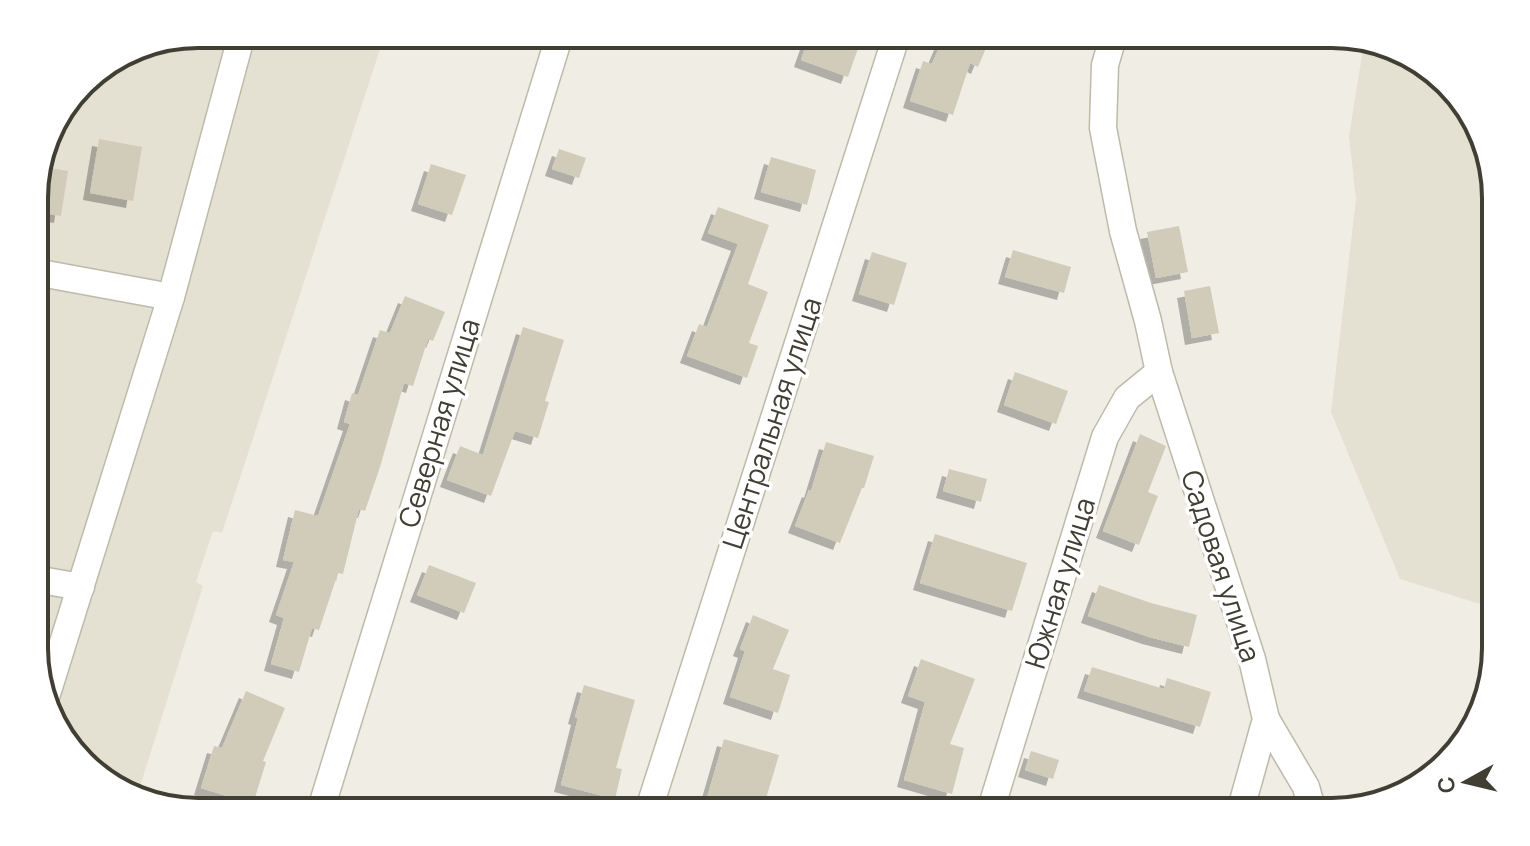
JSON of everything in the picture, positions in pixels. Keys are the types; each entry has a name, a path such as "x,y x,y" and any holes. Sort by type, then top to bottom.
{"street":[{"path":"51,680 171,297 238,48"},
{"name":"Северная улица","path":"324,798 556,48"},
{"name":"Центральная улица","path":"652,798 893,48"},
{"name":"Садовая улица","path":"1110,48 1105,65 1103,128 1123,231 1159,372 1252,659 1266,719 1244,798"},
{"path":"48,274 171,297"},
{"name":"Южная улица","path":"994,798 1105,437 1127,398 1159,372"},
{"path":"48,581 81,587"},
{"path":"1266,719 1306,787 1309,798"}],"shaded area":[{"path":"188,48 380,48 222,533 213,531 196,582 203,586 140,787 115,773 85,747 59,705 49,668 48,188 53,159 63,132 85,99 107,79 141,59"},
{"path":"1363,51 1398,63 1431,85 1462,123 1477,159 1482,198 1482,605 1400,579 1331,412 1356,199 1349,136"}],"building":[{"path":"805,48 858,48 848,77 801,60"},
{"path":"939,48 986,48 978,67 970,63 953,115 910,101 923,61 932,64"},
{"path":"99,139 142,147 133,201 90,193"},
{"path":"559,149 586,158 579,178 552,169"},
{"path":"771,157 816,170 807,205 761,192"},
{"path":"431,164 466,175 452,215 418,204"},
{"path":"51,168 68,171 61,216 48,214"},
{"path":"718,207 769,225 748,284 768,292 749,343 758,346 747,378 687,356 699,324 707,327 738,244 708,233"},
{"path":"1179,226 1188,272 1156,278 1147,232"},
{"path":"1013,250 1071,267 1064,293 1005,277"},
{"path":"872,252 907,263 894,305 859,294"},
{"path":"1210,286 1219,333 1192,338 1184,291"},
{"path":"405,296 445,312 433,341 428,339 413,386 404,383 365,511 359,509 343,574 338,573 319,630 312,628 299,672 271,664 284,618 276,615 294,562 283,560 295,510 318,516 350,424 344,422 352,393 358,395 380,330 390,333"},
{"path":"523,327 564,340 545,401 549,402 538,438 515,431 491,496 447,480 460,446 483,455"},
{"path":"1015,372 1068,391 1056,424 1004,405"},
{"path":"1140,434 1166,446 1148,492 1158,496 1139,545 1103,531"},
{"path":"826,442 874,456 840,543 795,526 811,491"},
{"path":"949,469 987,479 981,502 943,491"},
{"path":"935,534 1027,563 1012,611 920,583"},
{"path":"429,565 476,583 464,613 417,595"},
{"path":"1099,585 1197,615 1189,647 1088,616"},
{"path":"753,615 789,630 773,669 790,675 778,713 730,697 745,651 740,649"},
{"path":"921,659 975,679 950,744 964,748 952,794 904,780 925,702 908,696"},
{"path":"1092,667 1164,689 1167,678 1211,692 1200,727 1084,691"},
{"path":"584,685 635,700 616,768 622,769 615,798 561,785 578,718 575,717"},
{"path":"246,691 285,708 263,761 266,762 255,798 234,798 201,788 214,746 222,748"},
{"path":"724,739 779,755 766,798 707,798"},
{"path":"1031,751 1059,760 1053,779 1025,770"}]}
